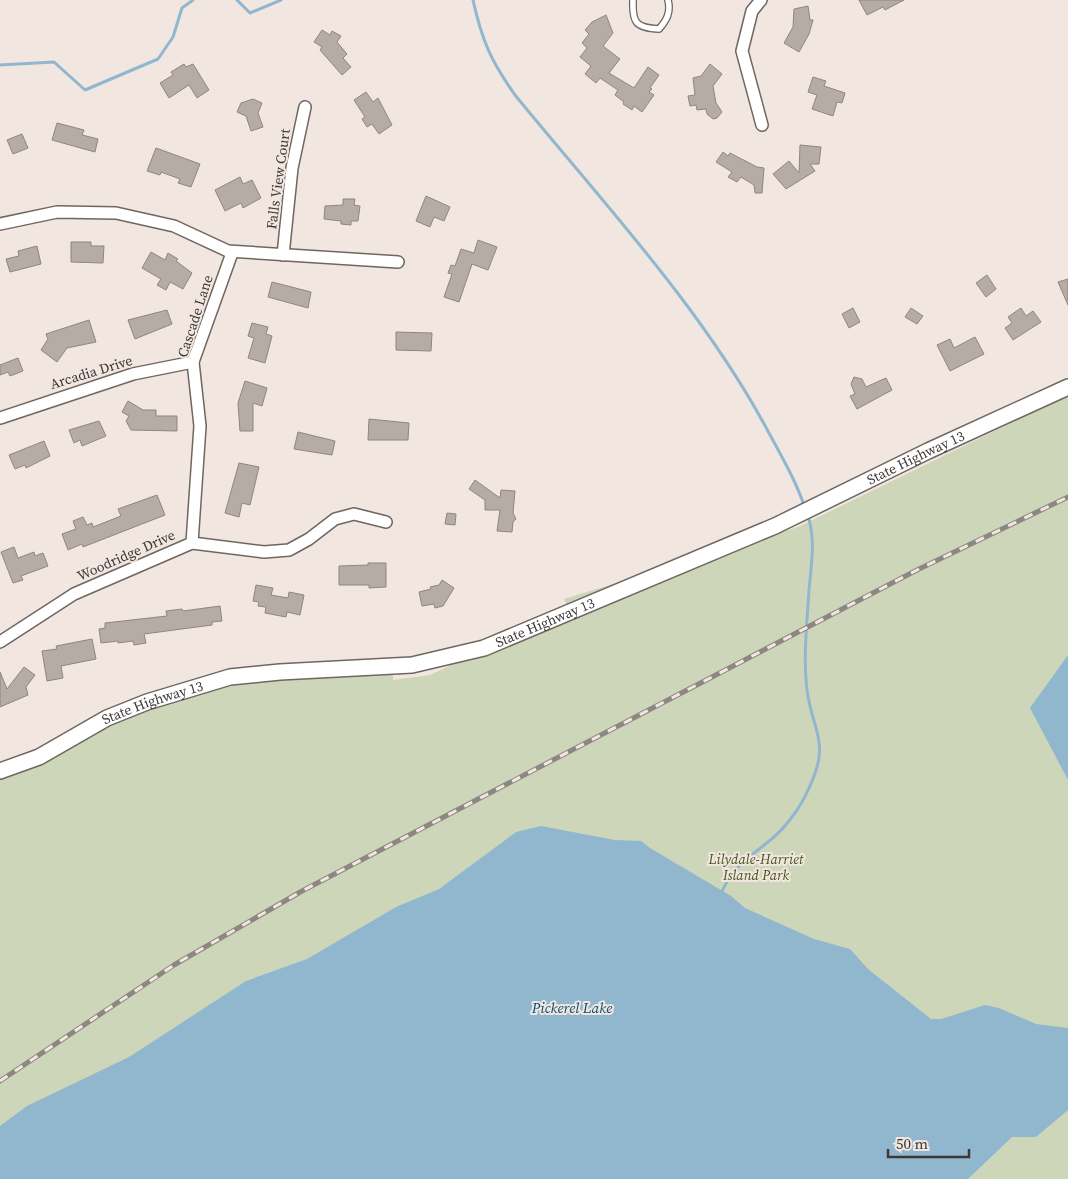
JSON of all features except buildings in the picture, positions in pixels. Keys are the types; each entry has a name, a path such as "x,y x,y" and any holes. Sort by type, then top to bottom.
{"street":[{"path":"761,0 752,11 742,51 762,125"},
{"name":"Falls View Court","path":"284,255 292,168 305,107"},
{"path":"0,224 57,212 116,213 174,226 228,251 398,262"},
{"name":"Cascade Lane","path":"192,543 200,426 193,362 232,253 228,251"},
{"name":"Arcadia Drive","path":"0,418 133,374 193,362"},
{"name":"State Highway 13","path":"0,771 39,757 107,718 147,702 230,678 280,672 412,665 484,648 775,526 894,467 1068,387"},
{"name":"Woodridge Drive","path":"0,642 74,594 192,543 264,552 289,550 309,539 335,519 354,514 386,522"}],"lane":[{"path":"633,0 632,15 636,23 646,29 659,29 666,21 669,13 668,0"}],"green space":[{"name":"Lilydale-Harriet Island Park","path":"1068,395 1068,1179 0,1179 0,775 158,697 271,672 393,662 393,680 430,675 569,610 564,599 798,527"}],"water":[{"path":"1068,655 1068,780 1030,708"},
{"name":"Pickerel Lake","path":"541,826 615,840 641,841 731,896 745,908 814,939 850,949 868,969 931,1019 941,1019 985,1005 999,1008 1036,1024 1068,1028 1068,1110 1036,1137 1012,1137 968,1179 0,1179 0,1126 27,1106 129,1057 246,981 307,959 396,907 439,889 516,832"}],"waterway":[{"path":"0,65 54,62 85,90 158,59 173,37 182,8 193,0"},
{"path":"237,0 250,13 281,0"},
{"path":"473,0 488,50 507,83 651,258 714,343 743,387 784,460 805,508"},
{"path":"722,891 737,869 774,837 792,817 802,803 809,788 819,759 820,748 807,690 805,665 812,553 812,535 808,516"}],"railway":[{"path":"0,1081 174,965 302,891 917,570 1068,497"}]}
